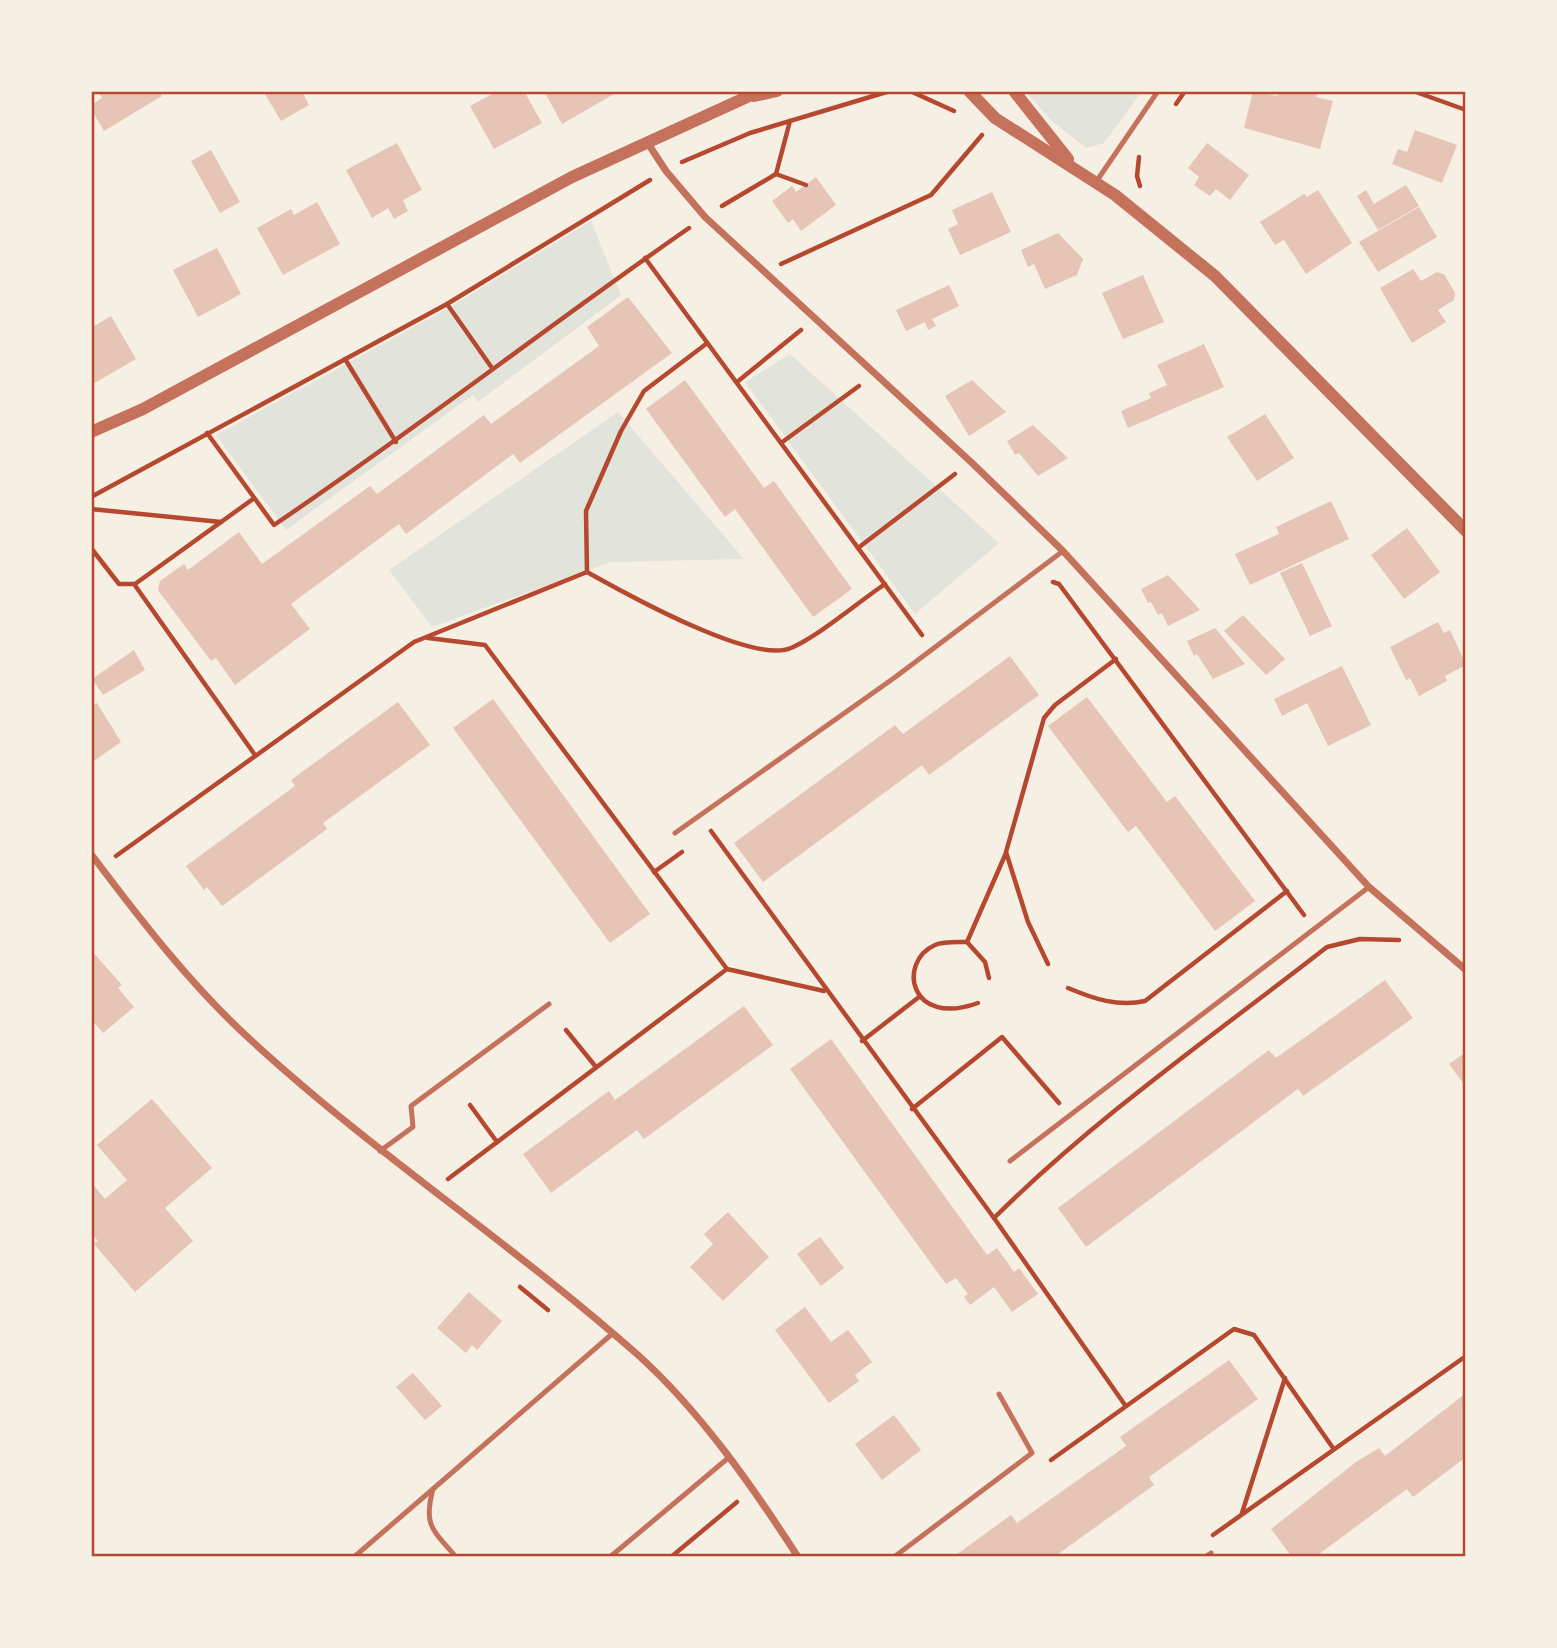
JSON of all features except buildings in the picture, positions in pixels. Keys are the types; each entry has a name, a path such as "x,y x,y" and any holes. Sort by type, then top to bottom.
{"street":[{"path":"91,432 143,409 495,218 646,141 760,91"},
{"path":"747,98 777,91"},
{"path":"969,91 995,118 1096,182 1214,276 1466,531"},
{"path":"1014,91 1075,167"},
{"path":"646,141 666,172 705,217 971,462 1063,551 1368,887 1466,970"},
{"path":"91,855 163,946 250,1040 380,1151 499,1242 638,1356 699,1419 768,1511 798,1557"}],"lane":[{"path":"1096,182 1158,91"},
{"path":"675,833 932,649 1063,551"},
{"path":"1010,1161 1368,887"},
{"path":"380,1151 413,1127 411,1106 549,1004"},
{"path":"354,1557 611,1334"},
{"path":"894,1557 1032,1453 999,1394"},
{"path":"610,1557 727,1459"},
{"path":"433,1489 427,1513 433,1530 456,1557"}],"path":[{"path":"692,157 790,120 890,91"},
{"path":"910,91 958,114"},
{"path":"1171,110 1185,91"},
{"path":"1413,91 1466,110"},
{"path":"718,209 776,174 790,120"},
{"path":"767,274 780,264 931,195 987,129"},
{"path":"1140,154 1137,176 1142,189"},
{"path":"776,174 806,185"},
{"path":"91,497 447,304 635,189"},
{"path":"206,433 274,526 396,442 492,368 691,226"},
{"path":"645,258 932,649"},
{"path":"447,304 492,368"},
{"path":"737,382 815,319"},
{"path":"587,572 586,511 621,431 644,391 706,344"},
{"path":"345,359 396,442"},
{"path":"781,443 875,374"},
{"path":"858,548 971,462"},
{"path":"91,548 119,584 134,584 253,499"},
{"path":"91,509 222,522"},
{"path":"587,572 658,612 720,636 769,650 789,649 885,584"},
{"path":"117,855 414,642 587,572"},
{"path":"1044,583 1059,584 1287,891 1145,1001 1126,1005 1090,998 1069,988"},
{"path":"134,584 255,755"},
{"path":"427,638 485,645 727,969 825,991"},
{"path":"967,942 1006,852 1044,718 1055,705 1116,659"},
{"path":"701,838 722,822"},
{"path":"711,831 825,991 994,1218 1125,1405"},
{"path":"654,872 692,845"},
{"path":"1006,852 1028,922 1048,964"},
{"path":"994,1218 1044,1169 1128,1099 1327,947 1360,939 1412,940"},
{"path":"967,942 985,962 989,978"},
{"path":"967,942 937,944 924,951 917,964 915,982 919,997 930,1007 949,1011 978,1003"},
{"path":"447,1179 727,969"},
{"path":"862,1041 919,997"},
{"path":"566,1030 596,1068"},
{"path":"912,1109 1002,1037 1070,1115"},
{"path":"470,1105 497,1142"},
{"path":"517,1285 559,1318"},
{"path":"1049,1461 1234,1329 1254,1335 1333,1448"},
{"path":"1202,1543 1466,1356"},
{"path":"1241,1514 1285,1378"},
{"path":"715,1469 744,1512"},
{"path":"671,1557 737,1502"}],"shaded area":[{"path":"1025,91 1142,91 1104,143 1086,148 1051,120"},
{"path":"591,221 621,295 478,402 473,395 286,530 216,435 445,310"},
{"path":"790,354 999,543 915,614 745,382"},
{"path":"618,412 744,559 611,562 432,627 389,570"}]}
